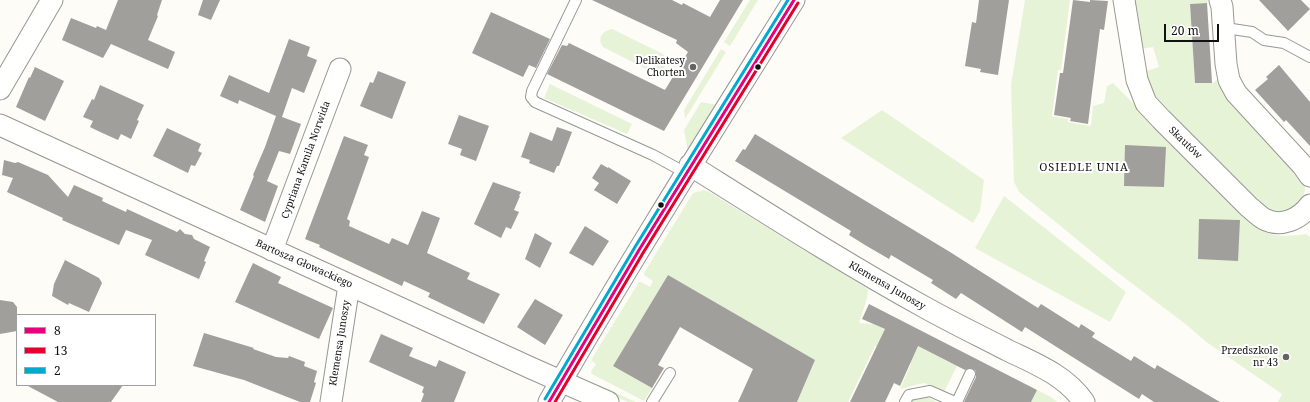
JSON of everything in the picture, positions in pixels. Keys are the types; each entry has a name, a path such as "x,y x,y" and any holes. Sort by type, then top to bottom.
{"street":[{"path":"0,89 52,0"},
{"path":"549,402 688,169 794,0"},
{"name":"Skautów","path":"1124,0 1137,80 1146,103 1249,207 1264,219 1272,222 1291,221 1300,216 1310,205"},
{"path":"1220,0 1224,23 1226,64 1229,80 1236,93 1303,166 1310,176"},
{"name":"Cypriana Kamila Norwida","path":"272,250 340,69"},
{"name":"Bartosza Głowackiego","path":"0,125 608,402"},
{"name":"Klemensa Junoszy","path":"688,169 842,261 927,309 1046,369 1065,381 1084,402"},
{"name":"Klemensa Junoszy","path":"331,402 349,285"}],"lane":[{"path":"576,0 532,91 531,97 535,102 652,156 688,169"},
{"path":"1224,23 1232,29 1252,32 1264,40 1284,43 1310,57"},
{"path":"652,402 670,373"},
{"path":"905,402 909,395 930,391 956,402 970,374"}],"green space":[{"path":"750,0 758,0 730,46 724,42"},
{"path":"1025,0 1070,0 1061,70 1058,70 1052,116 1068,119 1068,122 1091,126 1093,106 1104,103 1107,86 1113,83 1259,229 1276,235 1288,236 1306,234 1310,237 1310,402 1278,402 1282,394 1205,341 1188,326 1113,269 1019,192 1014,182 1011,85"},
{"path":"1133,0 1208,0 1207,3 1190,4 1195,83 1213,83 1220,77 1305,185 1304,195 1296,206 1284,214 1261,210 1150,92 1146,71 1159,67 1153,47 1142,49"},
{"path":"612,29 663,54 666,60 665,67 660,71 652,72 603,47 600,41 603,33"},
{"path":"721,49 726,52 685,119 684,110"},
{"path":"550,84 632,124 627,134 544,98"},
{"path":"701,102 717,105 688,152 684,130"},
{"path":"882,110 984,180 980,211 973,223 841,138"},
{"path":"704,190 868,289 867,298 859,323 874,324 957,366 944,392 924,383 900,389 911,364 875,346 848,402 797,402 815,360 668,275 613,366 652,388 644,401 592,374 591,371 596,364 591,360 639,282 650,287 653,281 644,275 644,273 693,193"},
{"path":"1004,196 1126,292 1110,322 975,248"},
{"path":"599,385 636,402 628,402 596,389"},
{"path":"1037,390 1051,397 1057,402 1031,402"},
{"path":"927,397 937,402 911,402 916,398"}],"building":[{"path":"118,0 162,0 157,15 158,16 148,40 175,52 168,69 111,44 103,58 62,40 71,18 96,28 97,26 106,30"},
{"path":"203,0 220,0 211,20 198,15"},
{"path":"592,0 672,0 682,5 683,3 710,17 720,0 743,0 664,131 547,74 562,45 567,46 569,43 665,90 688,52 676,43 677,40"},
{"path":"979,0 1009,0 998,75 980,72 981,69 965,66 972,22 976,23"},
{"path":"1073,0 1090,2 1090,0 1108,1 1104,30 1100,29 1088,124 1070,121 1071,118 1054,115 1060,73 1063,73"},
{"path":"1259,0 1301,0 1310,9 1288,31"},
{"path":"1207,3 1212,83 1195,83 1190,4"},
{"path":"491,12 550,39 536,68 529,65 523,77 472,53"},
{"path":"289,39 310,47 307,56 317,60 304,93 292,88 282,117 301,124 290,154 279,151 267,181 278,186 265,222 240,210 276,116 239,100 238,104 220,96 229,75 269,93"},
{"path":"1279,65 1310,102 1310,146 1286,120 1284,122 1255,90 1268,79 1266,77"},
{"path":"35,67 64,81 45,121 16,107"},
{"path":"378,71 406,82 392,119 360,106 370,82 373,83"},
{"path":"100,85 144,105 131,139 121,134 118,140 98,131 90,127 93,121 83,117 92,99 94,100"},
{"path":"459,115 489,126 476,161 460,155 462,149 448,144"},
{"path":"557,127 572,132 559,166 557,166 554,173 529,163 530,160 521,157 530,132 552,141"},
{"path":"167,128 201,144 198,151 202,153 195,166 191,165 188,173 153,156"},
{"path":"755,134 950,252 1038,308 1041,304 1079,328 1081,324 1095,333 1092,337 1131,361 1134,356 1155,369 1157,365 1220,402 1154,402 1142,394 1139,399 1025,327 1022,332 961,293 956,299 931,283 933,280 891,255 889,259 865,245 849,235 851,231 735,161 743,149 745,150"},
{"path":"344,136 368,145 364,155 369,157 347,219 350,221 349,226 389,244 392,238 408,245 422,211 440,218 427,253 470,273 467,279 500,294 484,324 428,297 430,293 404,281 402,286 305,239"},
{"path":"1125,145 1166,147 1164,187 1124,186"},
{"path":"4,160 15,163 18,162 48,175 68,197 74,185 103,198 102,201 126,212 127,209 177,232 180,229 185,234 192,235 194,239 210,247 199,279 145,255 152,240 126,230 119,245 62,220 63,218 7,192 13,178 2,175"},
{"path":"601,164 631,181 617,204 594,190 599,183 592,178"},
{"path":"493,182 521,192 514,210 519,212 511,229 506,227 501,238 474,224"},
{"path":"1199,219 1240,220 1238,261 1198,259"},
{"path":"585,226 609,241 593,266 569,253"},
{"path":"535,233 552,243 540,268 525,259"},
{"path":"65,260 99,278 102,283 89,312 69,303 68,305 52,296 54,284"},
{"path":"253,263 281,277 278,283 333,308 319,339 235,302"},
{"path":"668,275 815,360 797,402 738,402 753,369 680,327 658,365 664,368 652,388 613,366"},
{"path":"535,299 563,315 545,345 517,327"},
{"path":"0,300 13,302 17,307 16,331 0,334"},
{"path":"869,304 1037,390 1031,402 964,402 976,377 975,370 970,368 965,370 918,346 900,386 894,383 885,402 850,402 885,329 862,319"},
{"path":"204,333 254,348 253,349 276,357 288,358 289,356 305,362 304,366 317,371 314,382 316,383 310,402 300,402 244,380 193,366"},
{"path":"381,334 413,348 409,356 436,367 439,360 466,372 454,402 421,402 424,394 422,392 424,387 369,362"},
{"path":"28,386 122,386 111,402 58,402"}],"transit line":[{"name":"2","path":"545,399 635,247 788,0"},
{"name":"8","path":"549,402 639,250 794,0"},
{"name":"13","path":"555,402 643,253 798,3"}],"place":[{"name":"Delikatesy Chorten","path":"693,67"},
{"name":"Przedszkole nr 43","path":"1286,357"}],"district":[{"name":"OSIEDLE UNIA","path":"1084,168"}]}
